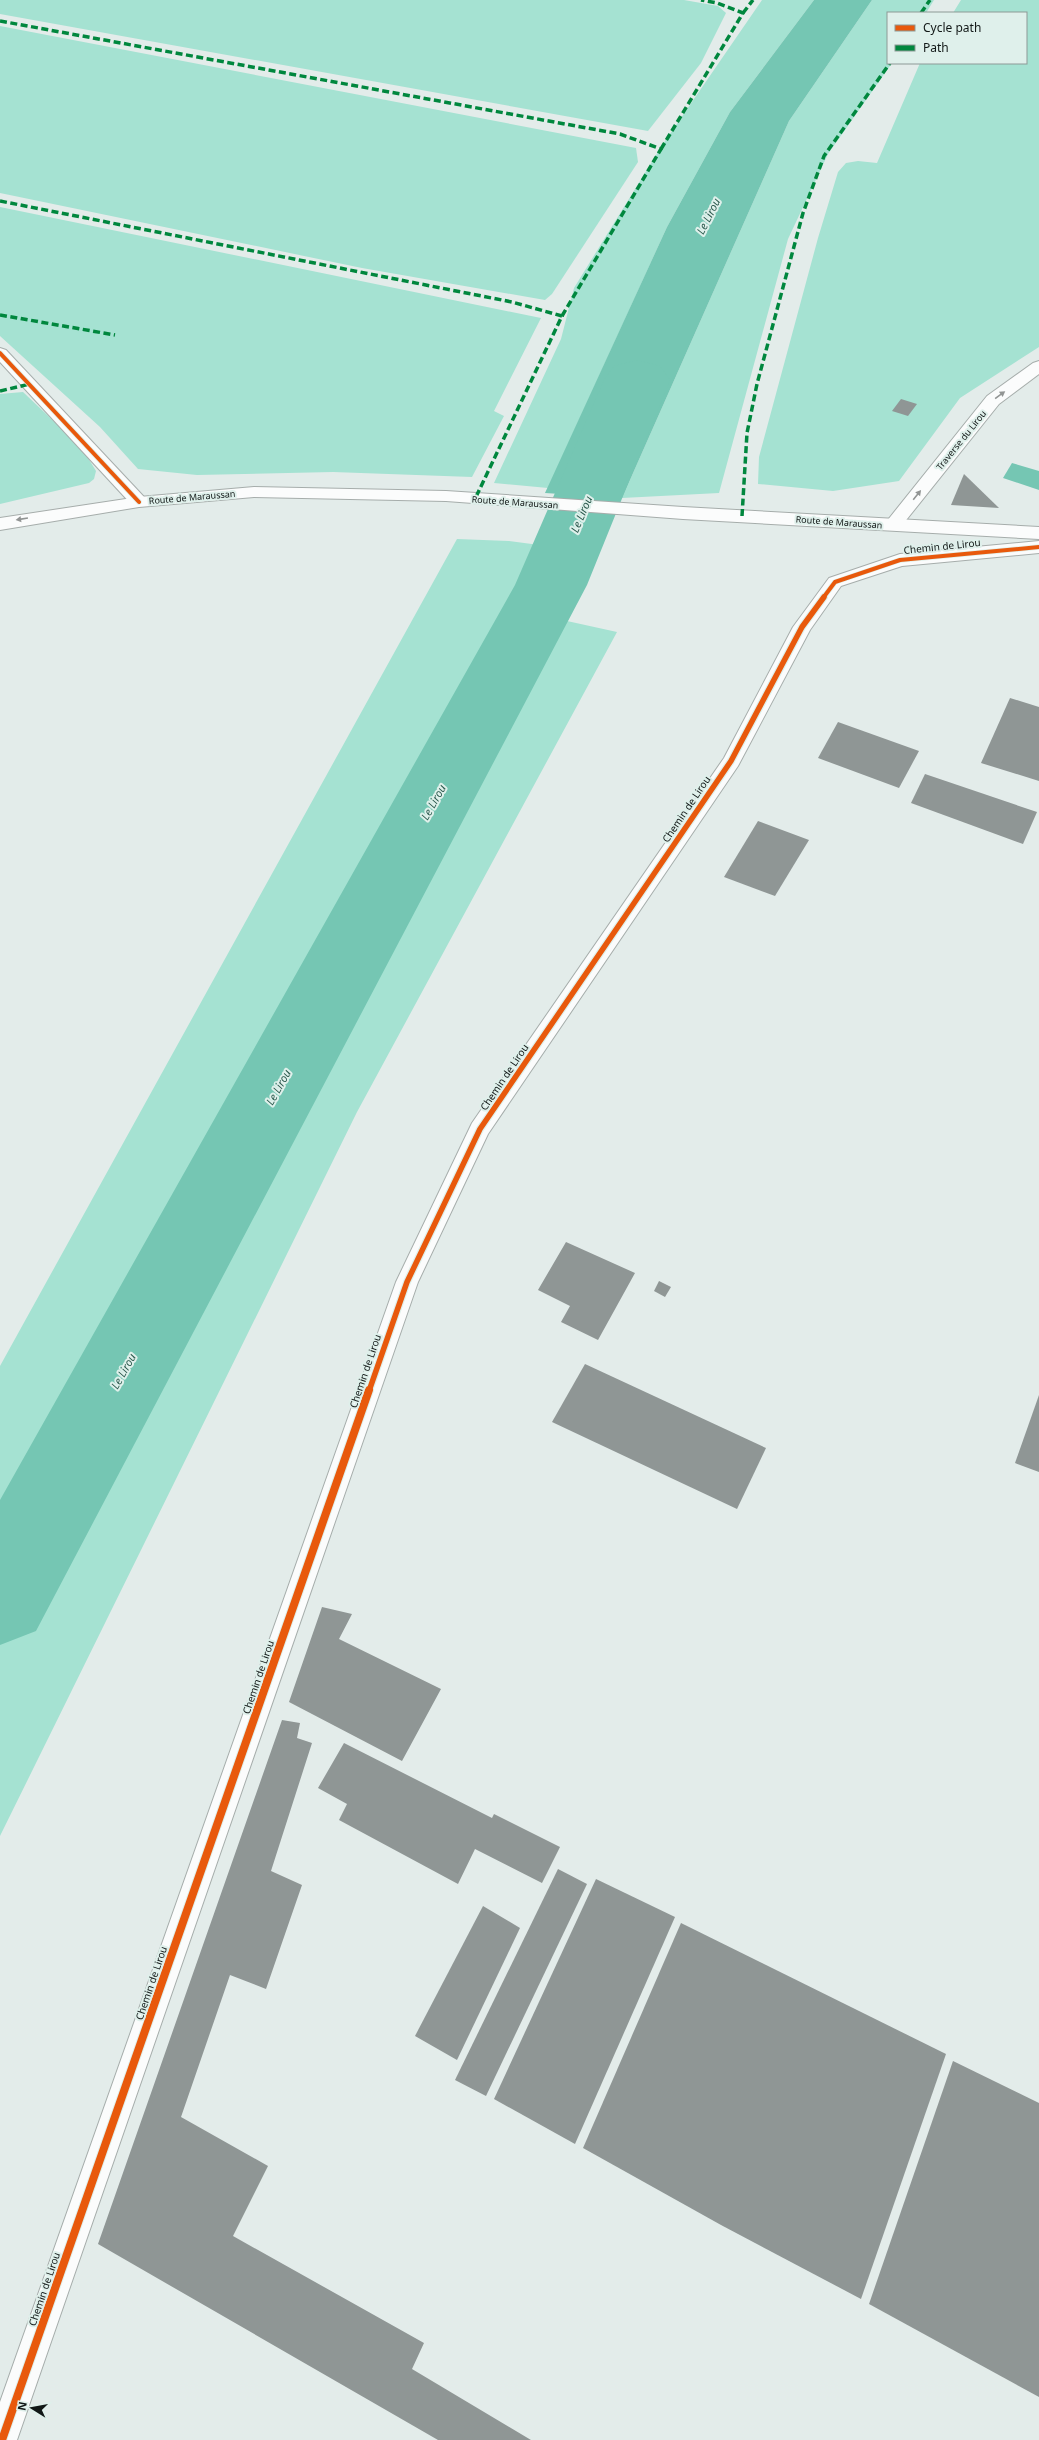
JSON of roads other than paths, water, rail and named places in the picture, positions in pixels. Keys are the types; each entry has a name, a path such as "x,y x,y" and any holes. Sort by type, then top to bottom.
{"street":[{"path":"0,353 139,502"},
{"name":"Traverse du Lirou","path":"892,525 993,400 1039,366"},
{"name":"Route de Maraussan","path":"0,524 20,519 88,511 139,502 254,492 446,496 683,513 1039,533"},
{"name":"Route de Maraussan","path":"0,538 88,511"},
{"name":"Chemin de Lirou","path":"2,2440 407,1282 480,1129 731,761 802,627 835,582 900,560 1039,547"}],"water":[{"path":"814,0 872,0 789,121 622,498 545,493 667,227 730,112"},
{"path":"1012,463 1039,471 1039,490 1003,478"}],"waterway":[{"name":"Le Lirou","path":"0,1597 551,585 637,380"}]}
